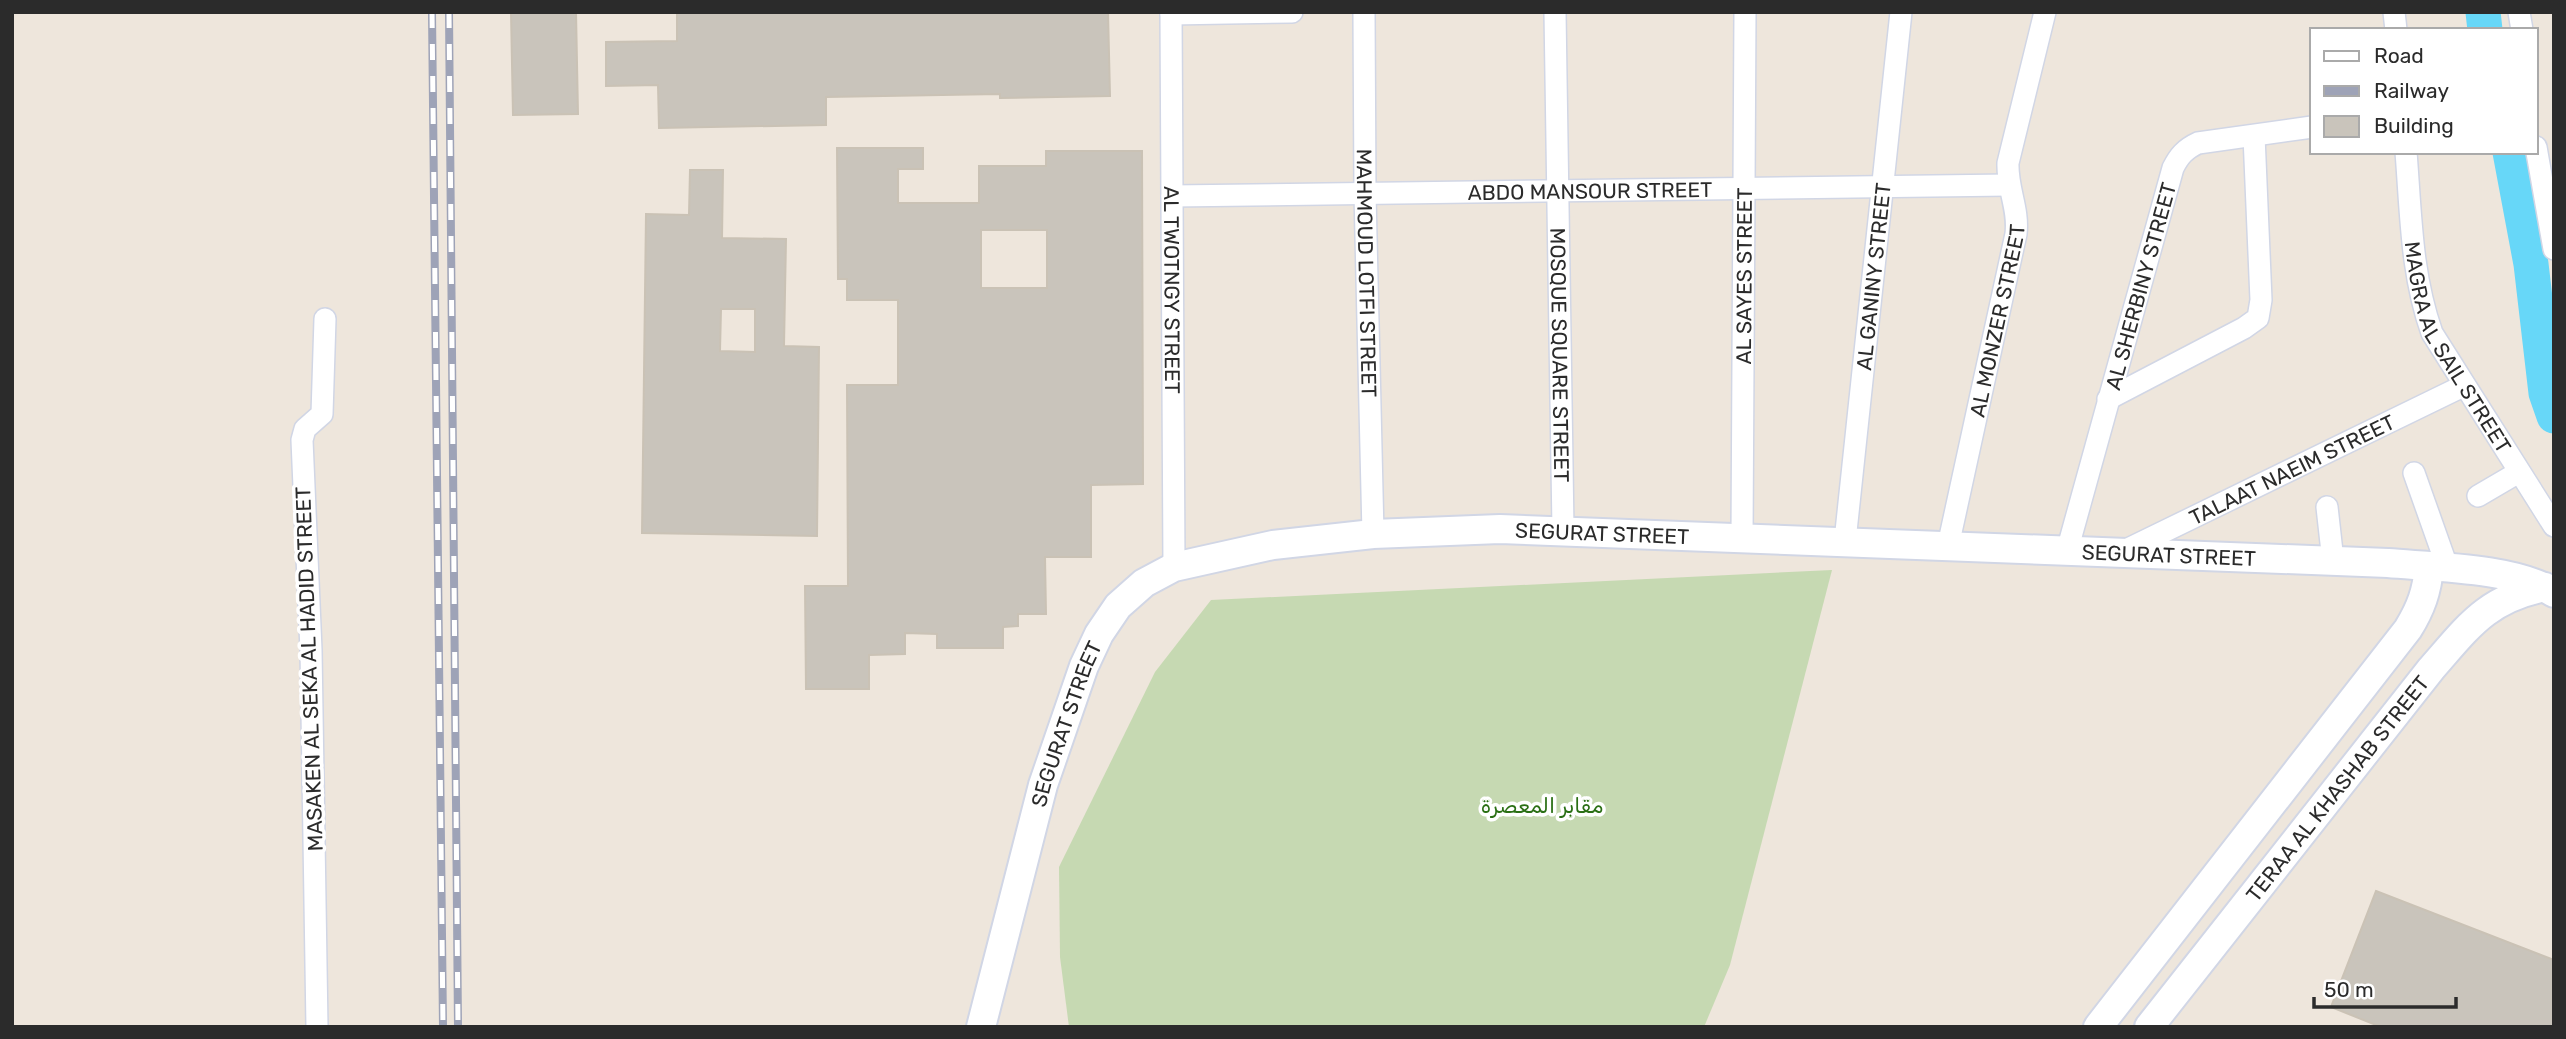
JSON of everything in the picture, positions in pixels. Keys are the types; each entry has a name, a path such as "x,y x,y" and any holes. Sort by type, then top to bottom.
{"street":[{"path":"1171,13 1292,12"},
{"name":"MAHMOUD LOTFI STREET","path":"1364,12 1365,194 1373,534"},
{"name":"MOSQUE SQUARE STREET","path":"1555,12 1563,530"},
{"name":"AL SAYES STREET","path":"1742,538 1745,12"},
{"name":"AL GANINY STREET","path":"1845,541 1901,12"},
{"name":"AL MONZER STREET","path":"1948,546 2016,234 2017,208 2009,185 2010,152 2045,12"},
{"name":"AL TWOTNGY STREET","path":"1171,13 1174,567"},
{"name":"AL SHERBINY STREET","path":"2067,551 2172,168 2178,157 2187,148 2198,143 2310,127"},
{"path":"2108,399 2245,328 2258,318 2261,300 2254,136"},
{"name":"MAGRA AL SAIL STREET","path":"2406,154 2415,274 2421,304 2432,333 2463,386 2554,526"},
{"path":"2537,154 2554,249"},
{"name":"ABDO MANSOUR STREET","path":"1172,196 2009,185"},
{"name":"MASAKEN AL SEKA AL HADID STREET","path":"317,1027 311,650 302,440 305,429 322,414 325,319"},
{"name":"TALAAT NAEIM STREET","path":"2121,553 2463,386"},
{"path":"2478,496 2519,472"},
{"path":"2414,473 2439,568"},
{"path":"2327,507 2333,561"},
{"name":"SEGURAT STREET","path":"981,1027 1043,785 1084,666 1099,634 1118,606 1144,583 1174,567 1273,545 1373,534 1436,530 1563,530 2333,561 2439,568 2503,576 2551,587"},
{"name":"TERAA AL KHASHAB STREET","path":"2098,1027 2395,647 2420,610 2427,589 2439,568"},
{"name":"TERAA AL KHASHAB STREET","path":"2149,1027 2431,669 2487,610 2504,599 2551,587"},
{"path":"2395,647 2431,669"}],"green space":[{"name":"مقابر المعصرة","path":"1832,570 1730,965 1704,1027 1069,1027 1060,957 1059,867 1155,672 1211,600"}],"building":[{"path":"511,12 576,12 578,114 513,115"},
{"path":"677,12 1108,12 1110,96 1000,98 1000,94 826,97 826,125 659,128 658,85 606,86 606,42 677,41"},
{"path":"837,148 923,148 923,169 898,169 898,203 979,203 979,166 1046,166 1046,151 1142,151 1143,484 1091,485 1091,557 1045,557 1046,614 1018,614 1018,626 1003,627 1003,648 937,648 937,634 905,633 905,654 869,655 869,689 806,689 805,586 848,586 847,385 898,385 898,300 847,300 847,279 838,279","holes":["981,230 1047,230 1047,288 981,288"]},
{"path":"690,170 723,170 722,238 786,239 784,346 819,347 817,536 642,533 646,214 689,215","holes":["721,309 755,309 755,352 720,351"]},
{"path":"2376,891 2554,960 2554,1027 2381,1027 2331,1007"}],"waterway":[{"path":"2483,12 2485,28"},
{"path":"2510,154 2531,264 2546,393 2554,416"}],"railway":[{"path":"432,12 443,1027"},
{"path":"449,12 458,1027"}]}
